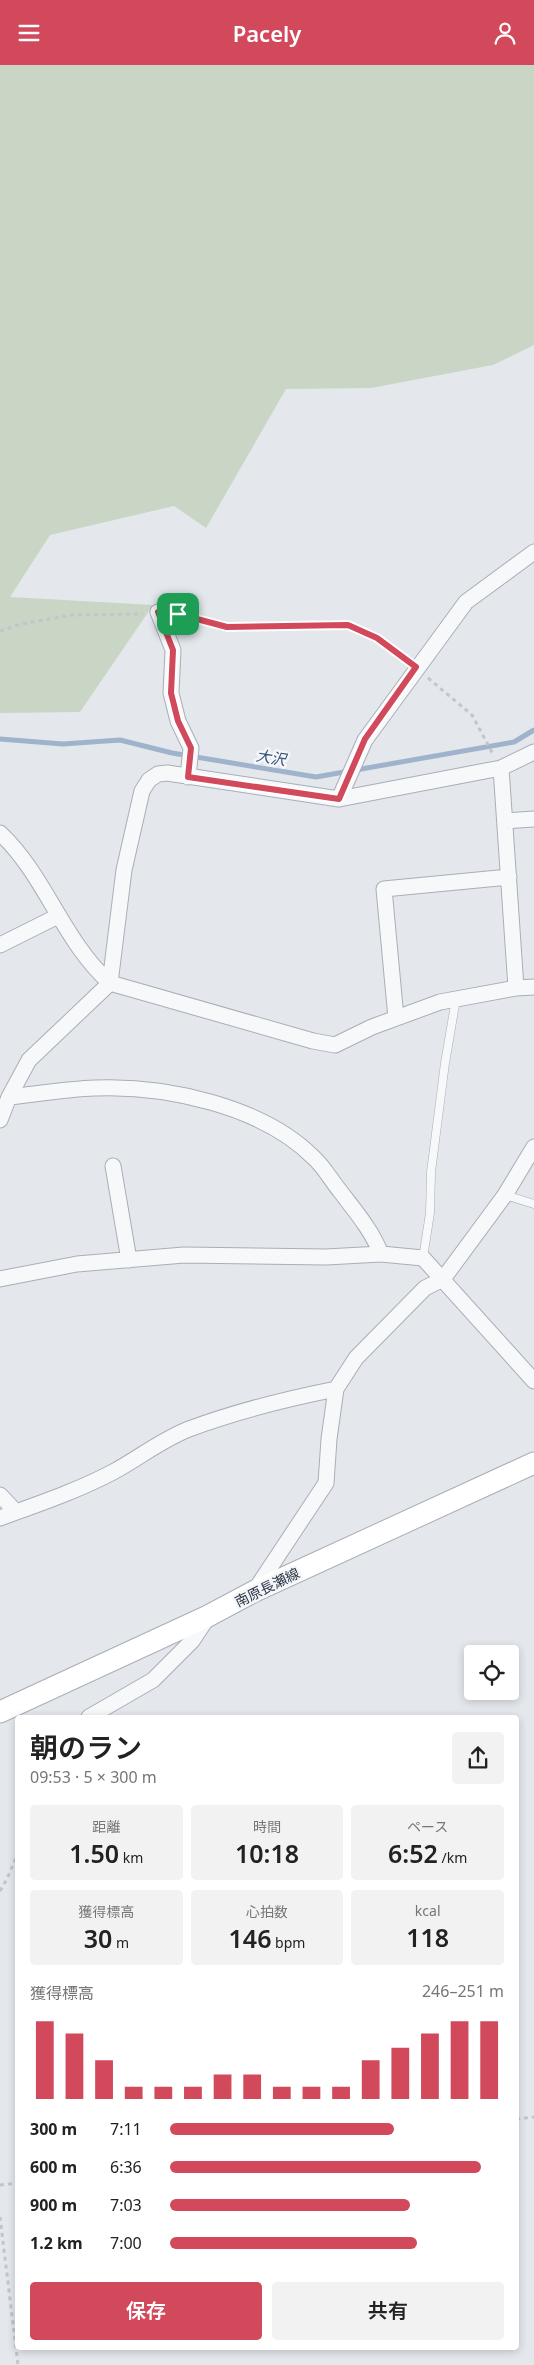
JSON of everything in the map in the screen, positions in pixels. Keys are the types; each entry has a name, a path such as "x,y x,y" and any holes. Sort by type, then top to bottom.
{"main road":[{"name":"南原長瀬線","path":"0,1712 208,1616 255,1591 534,1463"}],"street":[{"path":"339,799 365,739 416,667 466,602 534,552"},
{"path":"158,612 173,650 171,693 175,712 191,748 188,777"},
{"path":"0,1120 9,1097 29,1060 110,983 124,870 142,791 150,780 158,774 167,773 339,799 501,768 534,752"},
{"path":"501,768 516,988"},
{"path":"505,821 534,819"},
{"path":"0,833 15,847 58,916 99,973 110,983 313,1041 335,1045 396,1018 440,1002 516,988 534,987"},
{"path":"396,1018 384,889 509,877"},
{"path":"0,945 58,916"},
{"path":"9,1097 95,1088 144,1088 177,1094 247,1114 282,1133 314,1157 373,1234 381,1254"},
{"path":"255,1591 326,1483 329,1439 336,1389 356,1359 425,1288 443,1279 505,1195 534,1147"},
{"path":"113,1166 129,1260"},
{"path":"0,1279 77,1264 184,1255 326,1257 381,1254 423,1258 534,1381"},
{"path":"0,1518 74,1490 114,1471 156,1444 189,1429 264,1404 336,1389"},
{"path":"0,1495 16,1512"},
{"path":"92,1715 153,1680 192,1641 208,1616"}],"lane":[{"path":"158,612 178,614 227,627 348,625 377,638 416,667"},
{"path":"423,1258 430,1213 430,1172 456,999"},
{"path":"505,1195 534,1204"}],"path":[{"path":"0,631 21,624 72,615 119,616 158,612"},
{"path":"416,667 472,715 501,768"},
{"path":"0,1891 8,1879 15,1861"},
{"path":"519,2119 534,2117"},
{"path":"0,2185 15,2183"},
{"path":"0,2217 15,2340"},
{"path":"16,2350 18,2365"}],"green space":[{"path":"0,65 534,65 534,345 493,365 371,388 286,389 206,528 174,506 50,535 10,597 153,605 80,712 0,713"}],"waterway":[{"name":"大沢","path":"0,739 63,744 120,740 172,753 316,777 514,742 534,730"}],"route":[{"path":"158,612 178,614 227,627 348,625 377,638 416,667 365,739 339,799 188,777 191,748 178,721 171,693 173,650 158,612"}]}
